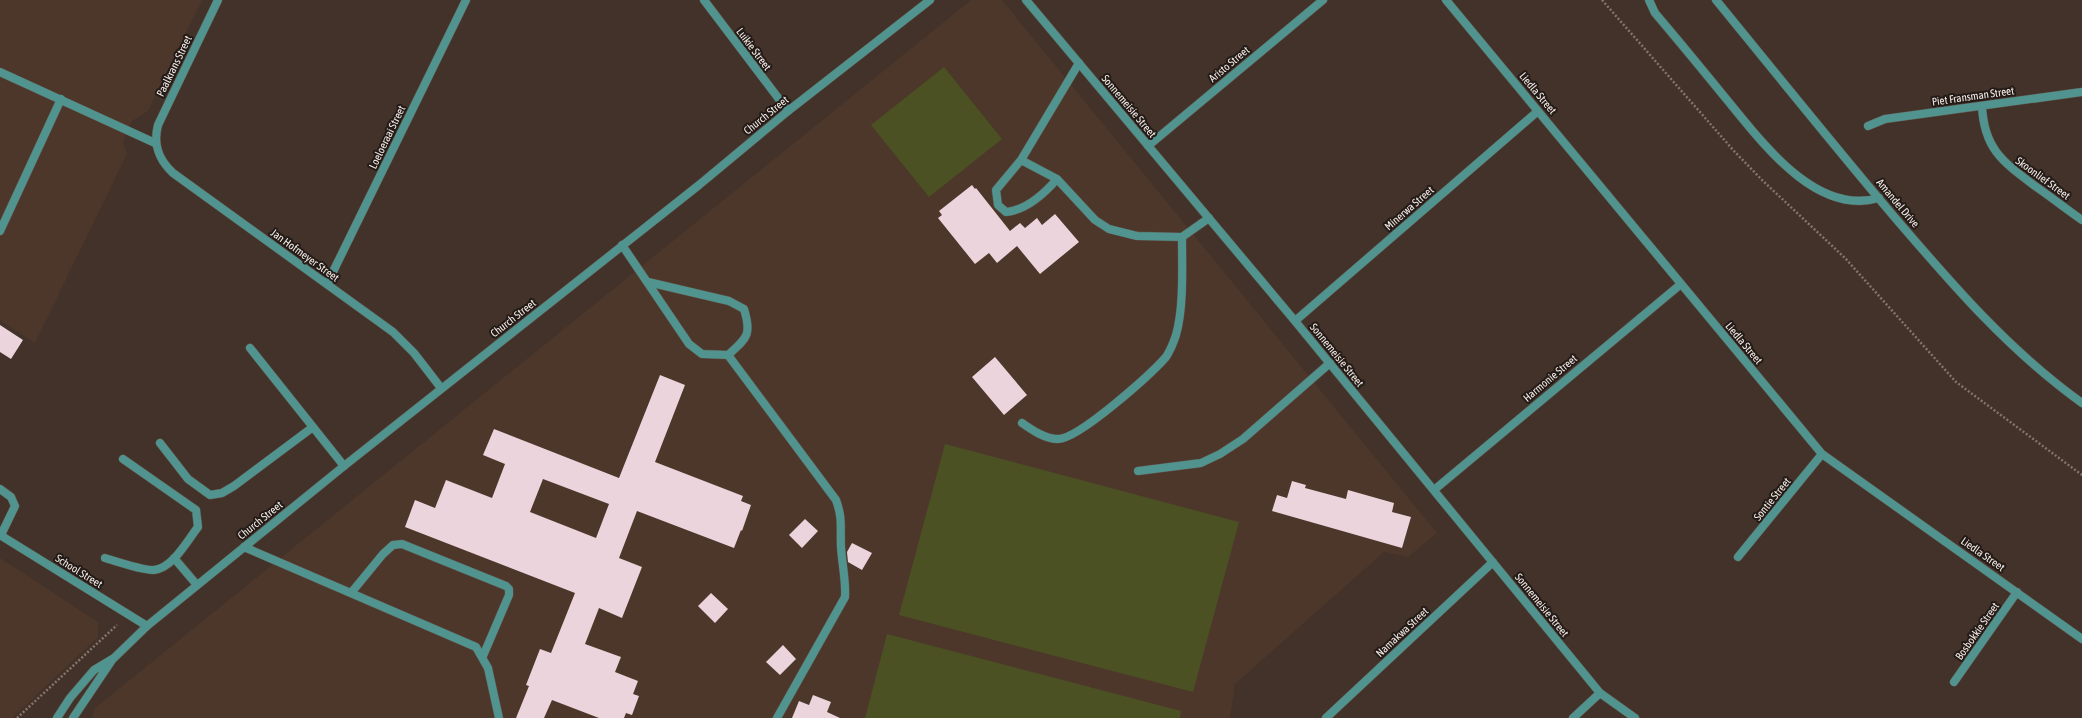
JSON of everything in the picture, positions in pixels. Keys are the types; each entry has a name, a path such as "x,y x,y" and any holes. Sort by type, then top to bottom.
{"street":[{"name":"Paalkrans Street","path":"155,143 158,125 218,0"},
{"name":"Loeloeraai Street","path":"327,284 466,0"},
{"name":"Luikie Street","path":"704,0 788,111"},
{"name":"Church Street","path":"73,718 114,658 147,626 344,466 788,111 930,0"},
{"name":"Sonnemeisie Street","path":"1026,0 1330,363 1600,693 1635,718"},
{"name":"Aristo Street","path":"1148,146 1323,0"},
{"name":"Liedla Street","path":"1446,0 1822,454 2082,639"},
{"path":"1649,0 1655,13 1778,160 1828,195 1848,201 1868,201 1879,198"},
{"name":"Amandel Drive","path":"1716,0 1934,263 1996,331 2082,403"},
{"path":"1057,180 1045,192 1015,211 1002,210 998,205 996,190 1022,160 1079,63"},
{"path":"0,72 155,143"},
{"name":"Piet Fransman Street","path":"1868,126 1885,119 2082,92"},
{"path":"0,231 61,99"},
{"name":"Skoonlief Street","path":"1982,106 1983,119 1988,138 1994,150 2006,165 2082,220"},
{"name":"Minerwa Street","path":"1295,321 1538,111"},
{"name":"Jan Hofmeyer Street","path":"155,143 161,160 173,172 393,332 414,353 442,388"},
{"path":"1022,160 1057,180 1094,220 1109,229 1137,236 1182,238 1209,218"},
{"path":"1022,423 1041,435 1058,439 1080,431 1144,379 1167,355 1176,334 1181,299 1182,238"},
{"path":"622,245 689,344 702,354 728,355 744,340 749,325 744,309 729,301 648,282"},
{"name":"Harmonie Street","path":"1434,490 1681,284"},
{"path":"250,348 344,466"},
{"path":"728,355 836,500 841,514 841,545 846,583 845,597 776,718"},
{"path":"1138,471 1201,463 1220,454 1243,439 1330,363"},
{"path":"160,443 188,479 210,495 222,493 234,486 313,427"},
{"name":"Sontie Street","path":"1738,557 1822,454"},
{"path":"105,558 153,571 162,568 174,558 198,527 196,510 123,459"},
{"path":"0,489 12,498 15,506 0,535"},
{"name":"School Street","path":"0,535 147,626"},
{"path":"351,593 383,554 393,545 402,544 506,586 509,589 509,595 483,656"},
{"path":"244,548 476,647 483,656 488,668 499,718"},
{"path":"174,558 197,585"},
{"name":"Namakwa Street","path":"1326,718 1493,562"},
{"name":"Bosbokkie Street","path":"1954,682 2017,592"},
{"name":"Church Street","path":"57,718 70,698 94,670 114,658"},
{"path":"1573,718 1600,693"}],"path":[{"path":"1602,0 1734,151 1762,180 1845,258 1956,382 2082,474"},
{"path":"17,718 117,625"}],"shaded area":[{"path":"0,0 202,0 148,111 132,121 123,142 127,154 35,343 0,320"},
{"path":"971,0 1002,0 1437,533 1408,557 1384,552 1235,684 1230,718 92,718 95,708"},
{"path":"0,558 98,622 98,637 12,718 0,718"}],"green space":[{"path":"944,67 1002,139 929,197 871,125"},
{"path":"945,444 1239,522 1193,692 899,615"},
{"path":"887,634 1181,711 1180,718 865,718"}],"building":[{"path":"972,185 1010,231 1020,223 1025,228 1037,218 1042,225 1055,214 1079,242 1040,274 1017,246 997,263 989,253 975,264 938,218 942,215 939,211"},
{"path":"0,325 23,340 11,359 0,352"},
{"path":"995,357 1027,395 1004,415 972,377"},
{"path":"660,375 685,385 655,462 743,496 741,501 751,505 734,548 637,511 619,558 642,567 622,618 599,608 585,644 621,657 615,672 638,681 633,694 639,696 632,715 626,713 624,718 599,718 552,700 544,718 516,718 529,686 526,685 540,649 551,653 575,593 405,527 415,500 435,508 446,480 492,498 505,464 483,455 494,429 619,478","holes":["543,479 609,504 596,538 530,512"]},
{"path":"1292,481 1306,485 1305,488 1346,499 1348,490 1394,503 1392,512 1411,517 1402,548 1272,511 1277,495 1287,498"},
{"path":"805,519 818,531 802,548 789,535"},
{"path":"852,543 872,553 862,570 848,562 847,552"},
{"path":"711,593 728,609 715,623 698,606"},
{"path":"783,645 796,659 780,675 766,662"},
{"path":"813,695 831,702 827,712 840,718 792,718 799,701 809,705"}]}
